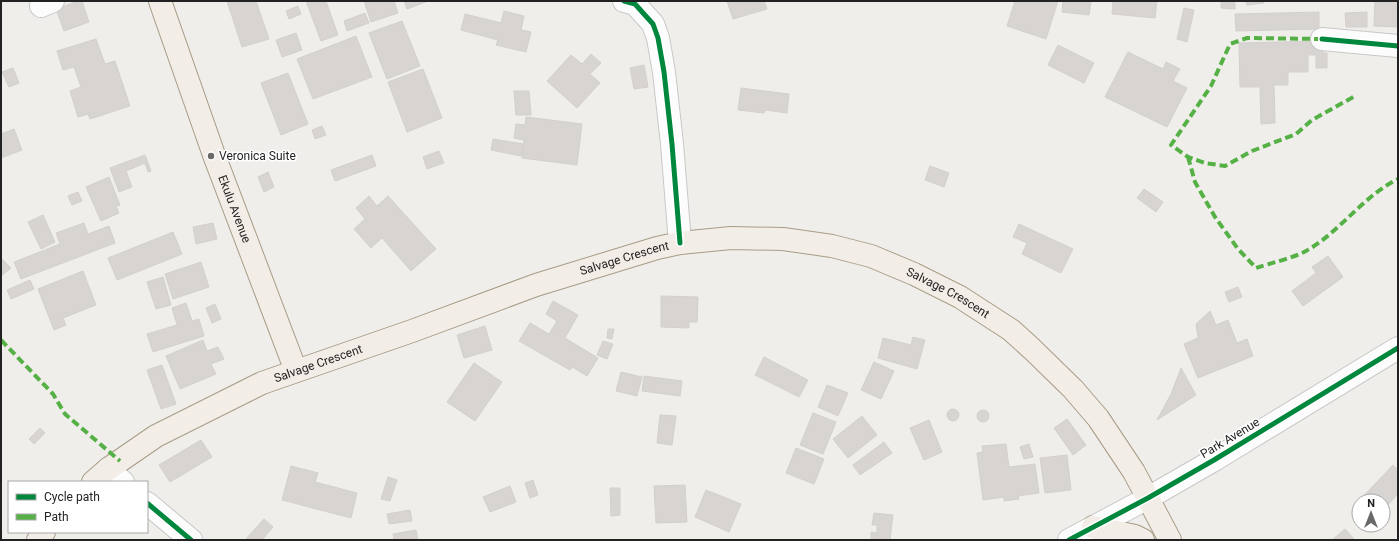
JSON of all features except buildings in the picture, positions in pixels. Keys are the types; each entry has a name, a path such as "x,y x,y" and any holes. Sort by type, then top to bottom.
{"main road":[{"name":"Ekulu Avenue","path":"160,1 214,155 296,370"},
{"name":"Salvage Crescent","path":"108,478 156,436 262,383 296,370 412,331 536,285 657,248 680,243 731,238 783,238 832,246 871,256 914,274 960,297 1011,330 1073,389 1098,418 1134,472 1170,540"},
{"path":"1093,528 1136,536 1144,540"}],"street":[{"path":"624,1 634,4 653,24 658,38 664,72 672,144 680,243"},
{"path":"1322,39 1398,46"},
{"name":"Park Avenue","path":"1070,540 1214,460 1398,348"},
{"path":"148,503 191,540"}],"marked path":[{"path":"1322,39 1247,38 1230,44 1211,86 1171,145 1188,157 1205,163 1225,166 1252,151 1296,134 1312,120 1355,96"},
{"path":"1188,157 1195,182 1215,217 1238,249 1256,268 1301,254 1306,251 1330,234 1362,204 1385,186 1398,179"},
{"path":"1,340 53,394 65,414 120,461"}],"cycle path":[{"path":"624,1 635,4 653,24 658,38 664,72 672,144 680,243"},
{"path":"1322,39 1398,46"},
{"path":"1069,540 1148,498 1214,460 1398,348"},
{"path":"148,504 191,540"}],"place":[{"name":"Veronica Suite","path":"211,156"}]}
